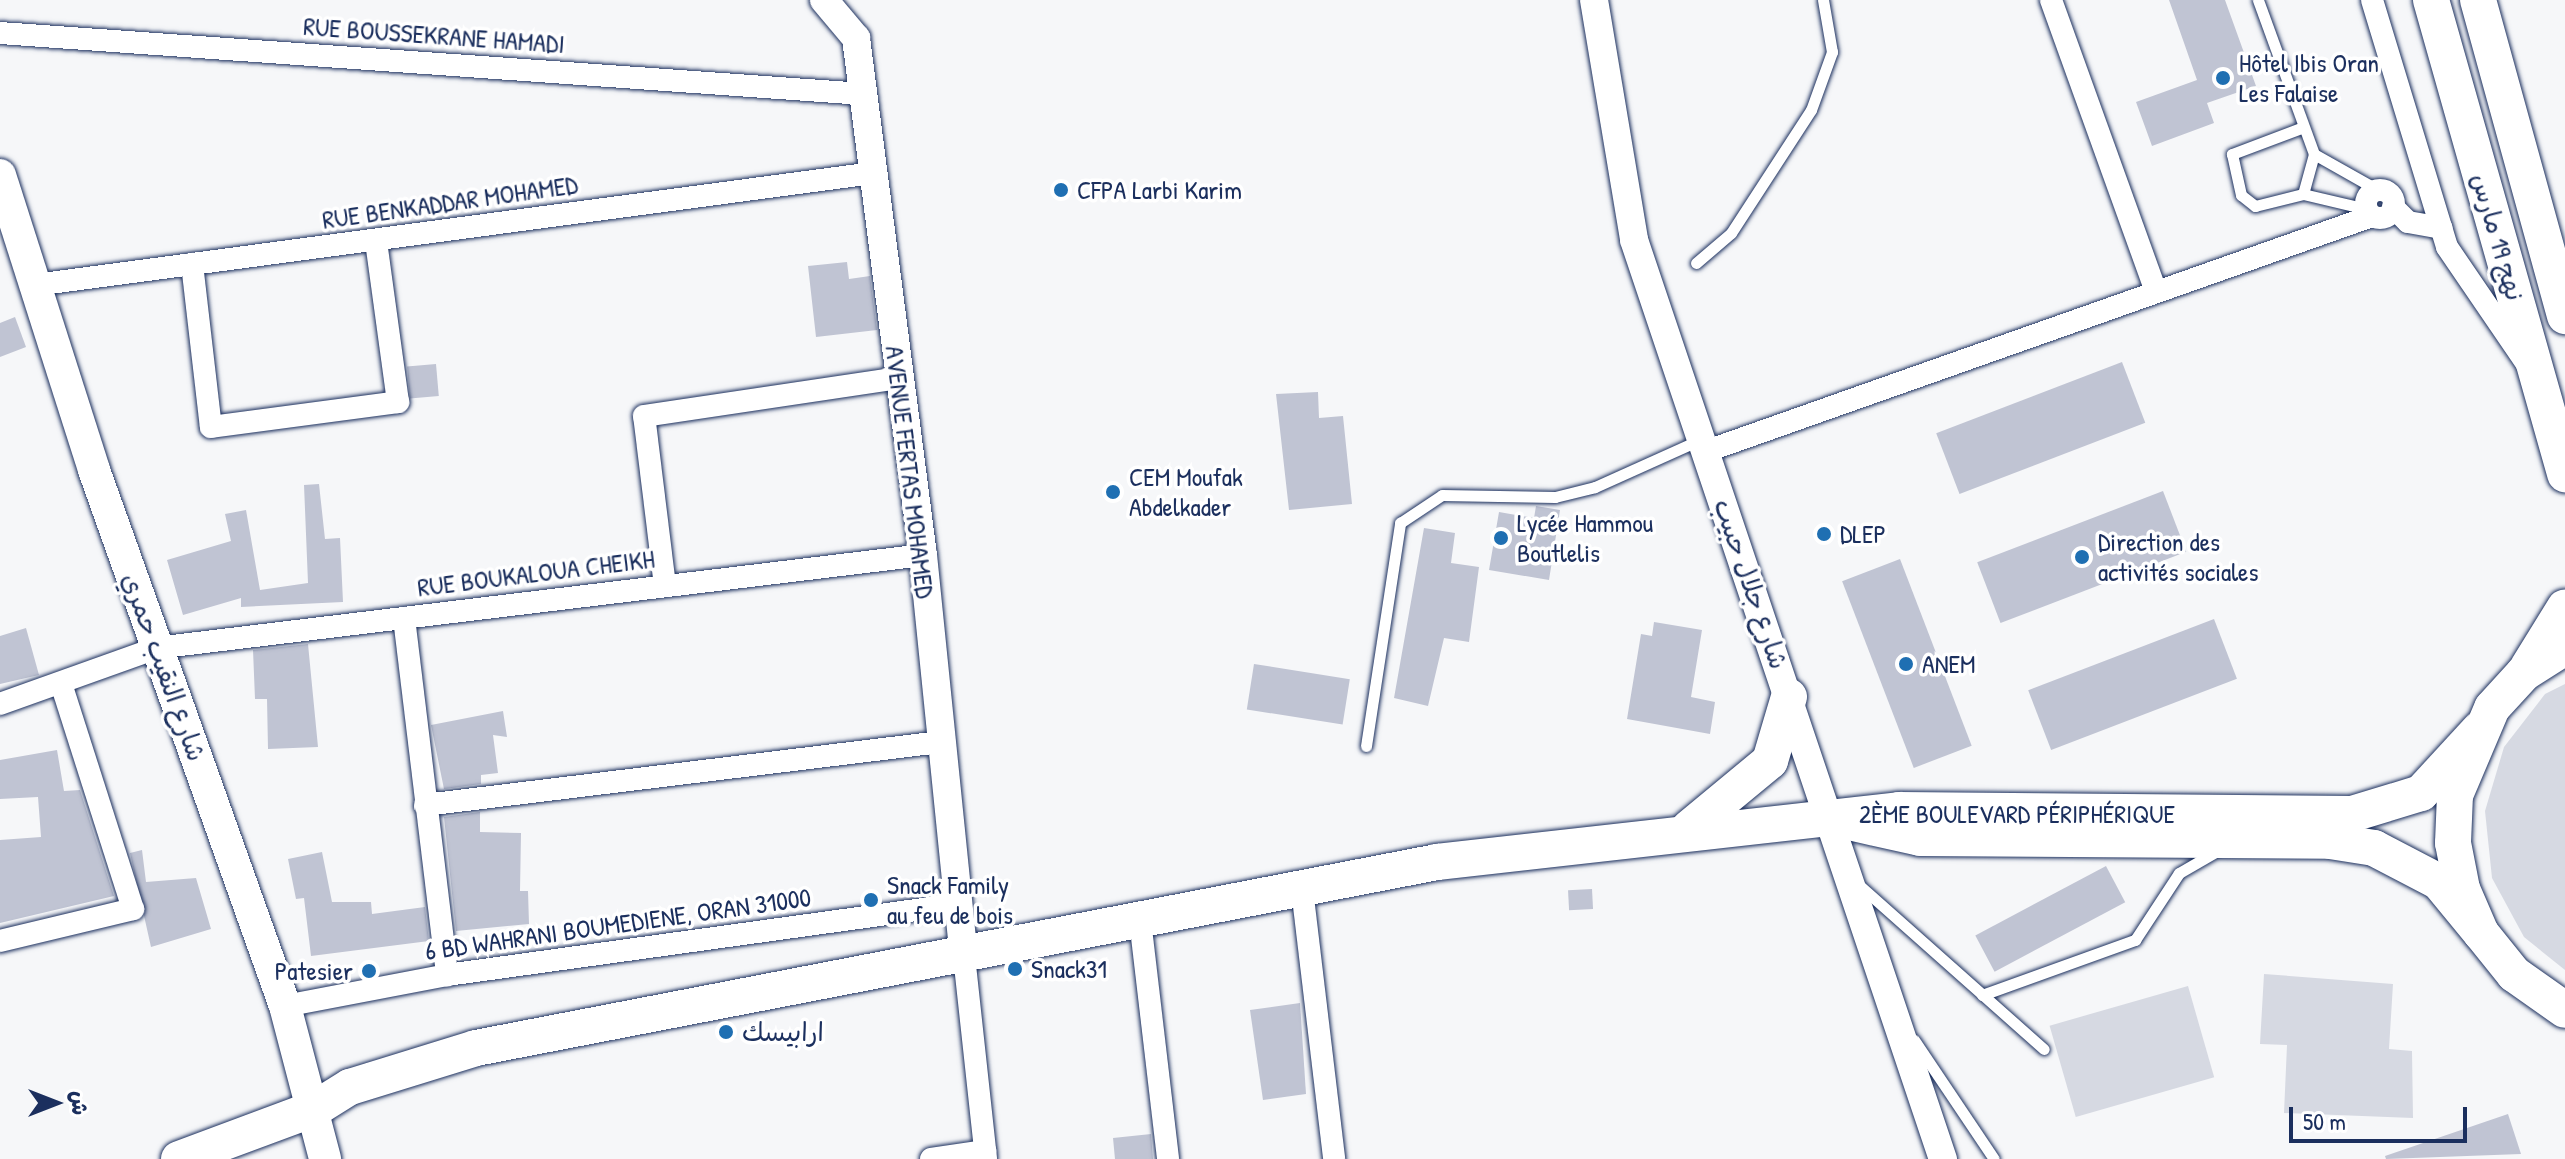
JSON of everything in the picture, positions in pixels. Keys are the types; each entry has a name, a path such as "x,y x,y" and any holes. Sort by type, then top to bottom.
{"main road":[{"name":"نهج 19 مارس","path":"2431,0 2565,474"},
{"name":"نهج 19 مارس","path":"2478,0 2565,316"},
{"name":"شارع النقيب حمري","path":"0,175 156,648 285,1006 316,1108 325,1159"},
{"path":"2481,933 2453,843 2455,795 2479,730 2524,673 2565,607"},
{"path":"2524,673 2565,647"},
{"path":"1689,828 1770,761 1789,697"},
{"name":"2ÈME BOULEVARD PÉRIPHÉRIQUE","path":"1828,817 1899,810 2352,814 2421,793 2479,730"},
{"path":"179,1159 316,1108 350,1087 476,1048 964,956 1437,862 1689,828 1828,817"},
{"name":"2ÈME BOULEVARD PÉRIPHÉRIQUE","path":"1828,817 1920,838 2237,839 2374,848 2439,882 2514,974 2562,1009"}],"street":[{"name":"AVENUE FERTAS MOHAMED","path":"824,0 856,38 897,378 923,555 964,956"},
{"name":"شارع جلال حبيب","path":"1594,0 1634,240 1943,1159"},
{"path":"2051,0 2156,291"},
{"path":"2372,0 2441,228 2465,282 2538,377"},
{"name":"RUE BOUSSEKRANE HAMADI","path":"0,33 864,94"},
{"path":"1705,445 2156,291 2380,203 2421,168"},
{"name":"RUE BENKADDAR MOHAMED","path":"35,285 873,173"},
{"path":"2380,203 2408,222 2441,228"},
{"path":"192,264 211,427 398,402 376,241"},
{"path":"665,586 644,416 897,378"},
{"name":"RUE BOUKALOUA CHEIKH","path":"0,704 156,648 923,555"},
{"path":"404,618 447,975"},
{"path":"0,941 133,909 61,683"},
{"path":"425,805 940,742"},
{"path":"1302,889 1334,1159"},
{"name":"6 BD WAHRANI BOUMEDIENE, ORAN 31000","path":"285,1006 447,975 959,904"},
{"path":"1140,920 1168,1159"},
{"path":"931,1159 985,1155 964,956"}],"lane":[{"path":"1696,263 1731,233 1811,110 1832,52 1823,0"},
{"path":"2258,0 2301,128 2314,154 2380,203"},
{"path":"2301,128 2232,154 2232,167 2241,195 2255,206 2303,194 2380,203"},
{"path":"2303,194 2314,154"},
{"path":"1366,746 1400,523 1409,514 1442,495 1555,497 1595,487 1705,445"},
{"path":"1982,995 2135,940 2179,873 2237,839"},
{"path":"1846,873 2044,1049"},
{"path":"1887,999 1994,1159"}],"shaded area":[{"path":"2565,684 2565,970 2524,937 2492,878 2485,811 2504,747 2545,694"},
{"path":"2264,974 2393,984 2389,1049 2412,1051 2413,1118 2284,1113 2287,1045 2260,1044"},
{"path":"2188,986 2214,1077 2076,1117 2050,1026"}],"building":[{"path":"2169,0 2225,0 2256,86 2207,103 2214,123 2152,146 2136,102 2197,80"},
{"path":"847,262 849,279 870,276 877,330 816,337 808,266"},
{"path":"15,317 26,347 0,357 0,323"},
{"path":"2122,362 2145,423 1960,494 1936,433"},
{"path":"436,364 439,396 410,398 407,367"},
{"path":"1318,392 1319,418 1343,416 1352,504 1289,510 1276,394"},
{"path":"319,484 325,539 340,538 343,602 241,607 241,598 183,615 167,560 231,541 225,514 246,510 260,590 308,583 304,485"},
{"name":"Direction des activités sociales","path":"2163,491 2186,552 2001,623 1977,562"},
{"path":"1536,506 1560,510 1549,580 1489,570 1499,512 1534,518"},
{"path":"1424,528 1455,533 1451,563 1479,567 1469,642 1444,638 1428,706 1394,698"},
{"name":"ANEM","path":"1900,559 1972,746 1914,768 1842,581"},
{"path":"2214,619 2237,679 2051,750 2028,690"},
{"path":"1654,622 1702,630 1691,697 1715,702 1710,734 1627,719 1641,634 1652,636"},
{"path":"26,628 39,675 0,684 0,636"},
{"path":"308,644 318,747 268,749 267,699 255,699 253,650"},
{"path":"1254,664 1350,679 1343,725 1247,709"},
{"path":"503,711 507,737 493,735 498,773 481,775 481,784 444,789 431,725"},
{"path":"57,750 64,791 80,790 114,896 0,923 0,840 41,837 38,797 0,799 0,760"},
{"path":"480,812 480,832 521,833 520,891 528,891 529,924 456,931 444,817"},
{"path":"142,850 146,882 196,878 211,929 151,947 130,853"},
{"path":"322,852 332,902 371,902 372,914 425,907 429,941 311,956 304,898 296,899 288,859"},
{"path":"2106,866 2125,902 1995,972 1975,935"},
{"path":"1592,889 1593,909 1569,910 1568,890"},
{"path":"1300,1003 1306,1094 1263,1100 1250,1010"},
{"path":"2508,1114 2521,1154 2386,1159 2385,1156"},
{"path":"1151,1134 1153,1159 1115,1159 1113,1138"}],"place":[{"name":"Hôtel Ibis Oran Les Falaise","path":"2223,78"},
{"name":"CFPA Larbi Karim","path":"1061,190"},
{"name":"CEM Moufak Abdelkader","path":"1113,492"},
{"name":"DLEP","path":"1824,534"},
{"name":"Lycée Hammou Boutlelis","path":"1501,538"},
{"name":"Direction des activités sociales","path":"2082,557"},
{"name":"ANEM","path":"1906,664"},
{"name":"Snack Family au feu de bois","path":"871,900"},
{"name":"Snack31","path":"1015,969"},
{"name":"Patesier","path":"369,971"},
{"name":"ارابيسك","path":"726,1032"}]}
